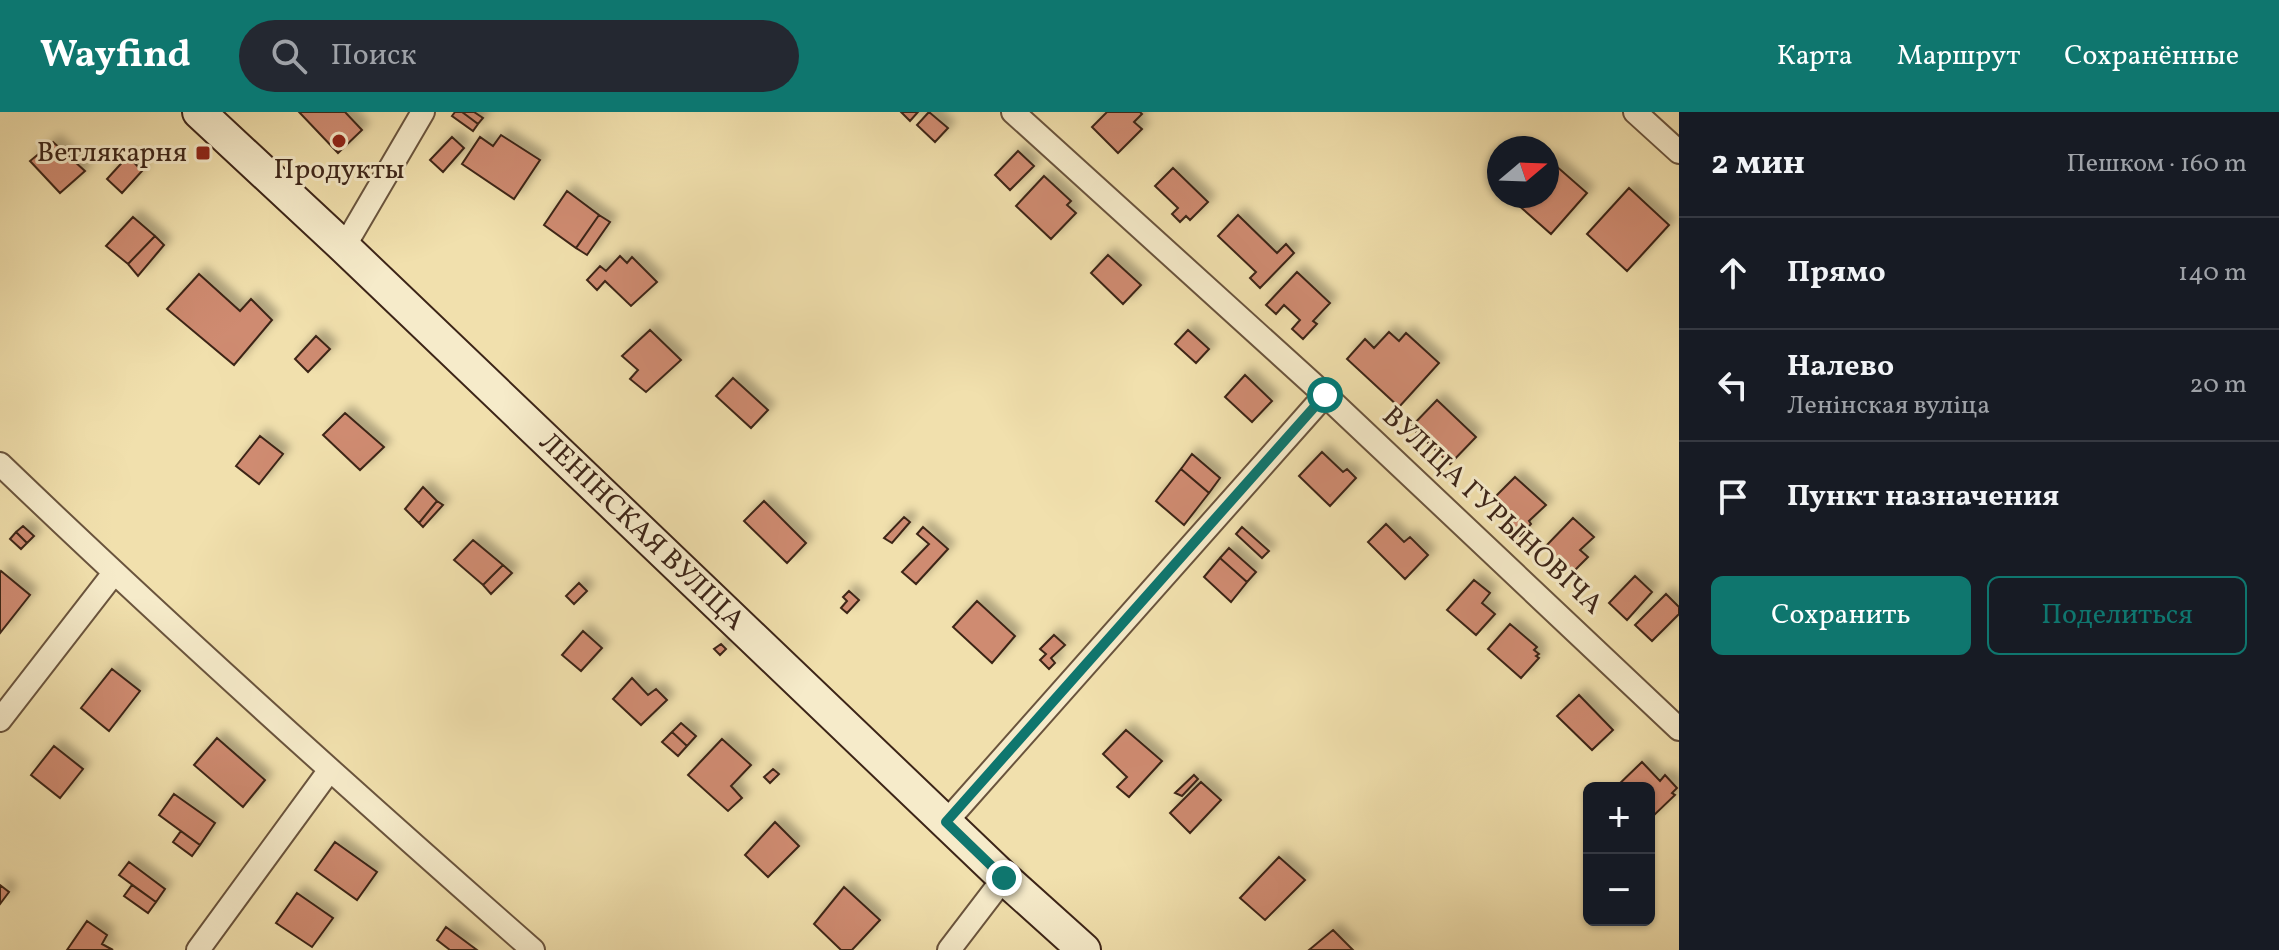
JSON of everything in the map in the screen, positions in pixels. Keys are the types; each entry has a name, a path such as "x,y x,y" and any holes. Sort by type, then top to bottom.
{"main road":[{"name":"ЛЕНІНСКАЯ ВУЛІЦА","path":"199,112 1004,878 1084,950"}],"street":[{"path":"344,247 423,112"},
{"name":"ВУЛІЦА ГУРЫНОВІЧА","path":"1013,112 1325,395 1679,729"},
{"path":"1635,112 1679,152"},
{"path":"946,822 1325,395"},
{"path":"0,464 329,771 533,950"},
{"path":"0,720 114,573"},
{"path":"198,950 329,771"},
{"path":"949,950 1004,878"}],"building":[{"name":"Продукты","path":"299,112 345,112 362,130 338,153"},
{"path":"455,112 462,112 478,124 473,131 452,116"},
{"path":"462,112 474,112 483,118 478,124"},
{"path":"901,112 918,112 910,121"},
{"path":"929,112 948,128 935,142 917,125"},
{"path":"1107,112 1142,114 1134,122 1142,129 1118,153 1092,127"},
{"path":"501,135 540,160 514,199 462,164 480,137 493,146"},
{"path":"452,137 464,148 443,172 430,160"},
{"path":"53,142 85,171 60,193 30,161"},
{"path":"1018,151 1034,166 1010,190 995,175"},
{"path":"128,156 142,171 122,193 107,179"},
{"path":"1173,168 1208,202 1190,220 1186,216 1180,222 1172,214 1178,208 1155,186"},
{"path":"1559,168 1587,193 1551,234 1522,208 1559,208"},
{"path":"1044,176 1071,201 1067,205 1076,213 1051,239 1016,206"},
{"path":"1629,188 1669,225 1627,271 1587,234"},
{"path":"567,191 599,215 576,248 544,225"},
{"path":"599,215 610,222 587,255 576,248"},
{"path":"1238,215 1277,253 1286,244 1294,253 1260,288 1250,278 1256,272 1218,236"},
{"path":"133,217 155,236 128,264 106,246"},
{"path":"155,236 164,245 138,276 128,264"},
{"path":"1108,255 1141,285 1123,304 1091,273"},
{"path":"620,256 627,263 632,257 657,282 631,306 605,281 597,290 587,280 600,266 606,271"},
{"path":"1297,272 1330,303 1313,321 1317,324 1303,339 1292,329 1300,320 1284,305 1276,314 1266,305"},
{"path":"199,274 240,311 251,299 272,320 234,365 167,309"},
{"path":"650,330 681,360 646,392 630,379 638,370 622,356"},
{"path":"1188,330 1209,349 1196,363 1175,344"},
{"path":"1389,332 1399,341 1406,333 1439,363 1399,407 1347,359 1365,339 1374,348"},
{"path":"316,336 330,349 308,372 295,359"},
{"path":"1245,375 1272,401 1252,422 1225,397"},
{"path":"733,378 768,410 751,428 716,396"},
{"path":"1437,400 1476,437 1450,464 1411,427"},
{"path":"345,413 384,447 360,470 323,435"},
{"path":"260,436 283,454 259,484 236,466"},
{"path":"1322,452 1343,472 1347,469 1356,478 1330,506 1299,476"},
{"path":"1192,454 1220,478 1209,493 1181,469"},
{"path":"1181,469 1209,493 1184,525 1156,501"},
{"path":"1515,477 1546,505 1529,521 1531,524 1520,536 1507,524 1513,517 1493,499"},
{"path":"423,487 437,501 419,523 405,509"},
{"path":"437,501 443,505 423,527 419,523"},
{"path":"764,501 806,543 787,563 744,521"},
{"path":"904,517 910,522 892,543 884,538"},
{"path":"1573,518 1594,537 1580,550 1588,557 1573,572 1545,547"},
{"path":"1386,524 1404,542 1410,537 1428,555 1405,579 1368,542"},
{"path":"23,526 34,536 27,543 16,532"},
{"path":"923,527 948,549 916,584 902,572 929,544 917,534"},
{"path":"1242,527 1269,551 1262,558 1236,534"},
{"path":"16,532 27,543 21,549 10,539"},
{"path":"473,540 503,565 483,585 454,560"},
{"path":"1229,548 1256,572 1247,582 1220,558"},
{"path":"1220,558 1247,582 1231,602 1204,577"},
{"path":"503,565 512,573 491,594 483,585"},
{"path":"0,573 30,595 0,633"},
{"path":"1635,576 1652,592 1627,620 1609,603"},
{"path":"1474,580 1490,593 1482,603 1495,614 1476,635 1447,610"},
{"path":"579,583 587,591 574,604 566,596"},
{"path":"849,591 859,600 847,613 841,608 847,601 843,597"},
{"path":"1666,594 1679,607 1679,614 1652,641 1635,625"},
{"path":"977,601 1015,636 992,663 953,627"},
{"path":"1510,624 1537,647 1534,650 1539,654 1521,678 1488,649"},
{"path":"583,631 602,648 581,671 562,655"},
{"path":"1054,635 1065,645 1051,658 1055,663 1049,669 1040,660 1046,654 1040,649"},
{"path":"721,644 726,649 720,655 714,649"},
{"path":"112,669 140,691 109,731 81,708"},
{"path":"632,678 648,695 656,689 667,700 641,725 613,699"},
{"path":"1579,695 1613,730 1592,750 1557,716"},
{"path":"681,723 696,736 687,746 672,732"},
{"path":"1126,730 1162,761 1129,797 1117,787 1127,777 1103,754"},
{"path":"672,732 687,746 678,756 662,742"},
{"path":"217,738 265,780 243,807 194,765"},
{"path":"722,739 751,765 731,786 742,798 728,811 688,775"},
{"path":"54,746 83,769 60,798 31,775"},
{"path":"1642,762 1660,781 1665,775 1677,788 1672,793 1675,795 1655,814 1655,782 1621,782"},
{"path":"773,769 779,774 770,783 764,777"},
{"path":"1194,775 1198,779 1182,796 1175,793"},
{"path":"1201,782 1221,800 1190,833 1170,813"},
{"path":"174,794 215,823 200,845 159,815"},
{"path":"775,822 799,846 768,877 745,855"},
{"path":"181,831 200,845 192,856 173,842"},
{"path":"335,842 377,872 357,900 315,870"},
{"path":"1279,857 1305,880 1265,920 1240,898"},
{"path":"129,862 165,889 156,902 119,875"},
{"path":"0,885 9,892 0,904"},
{"path":"132,885 156,902 148,913 124,896"},
{"path":"844,887 880,920 852,950 841,950 814,924"},
{"path":"297,893 333,918 312,947 276,923"},
{"path":"87,921 107,935 102,944 113,950 67,950"},
{"path":"446,927 477,950 450,950 437,940"},
{"path":"1333,930 1353,950 1309,950"}],"place":[{"name":"Продукты","path":"339,141"},
{"name":"Ветлякарня","path":"203,153"}],"route":[{"path":"1004,878 946,822 1325,395"}]}
